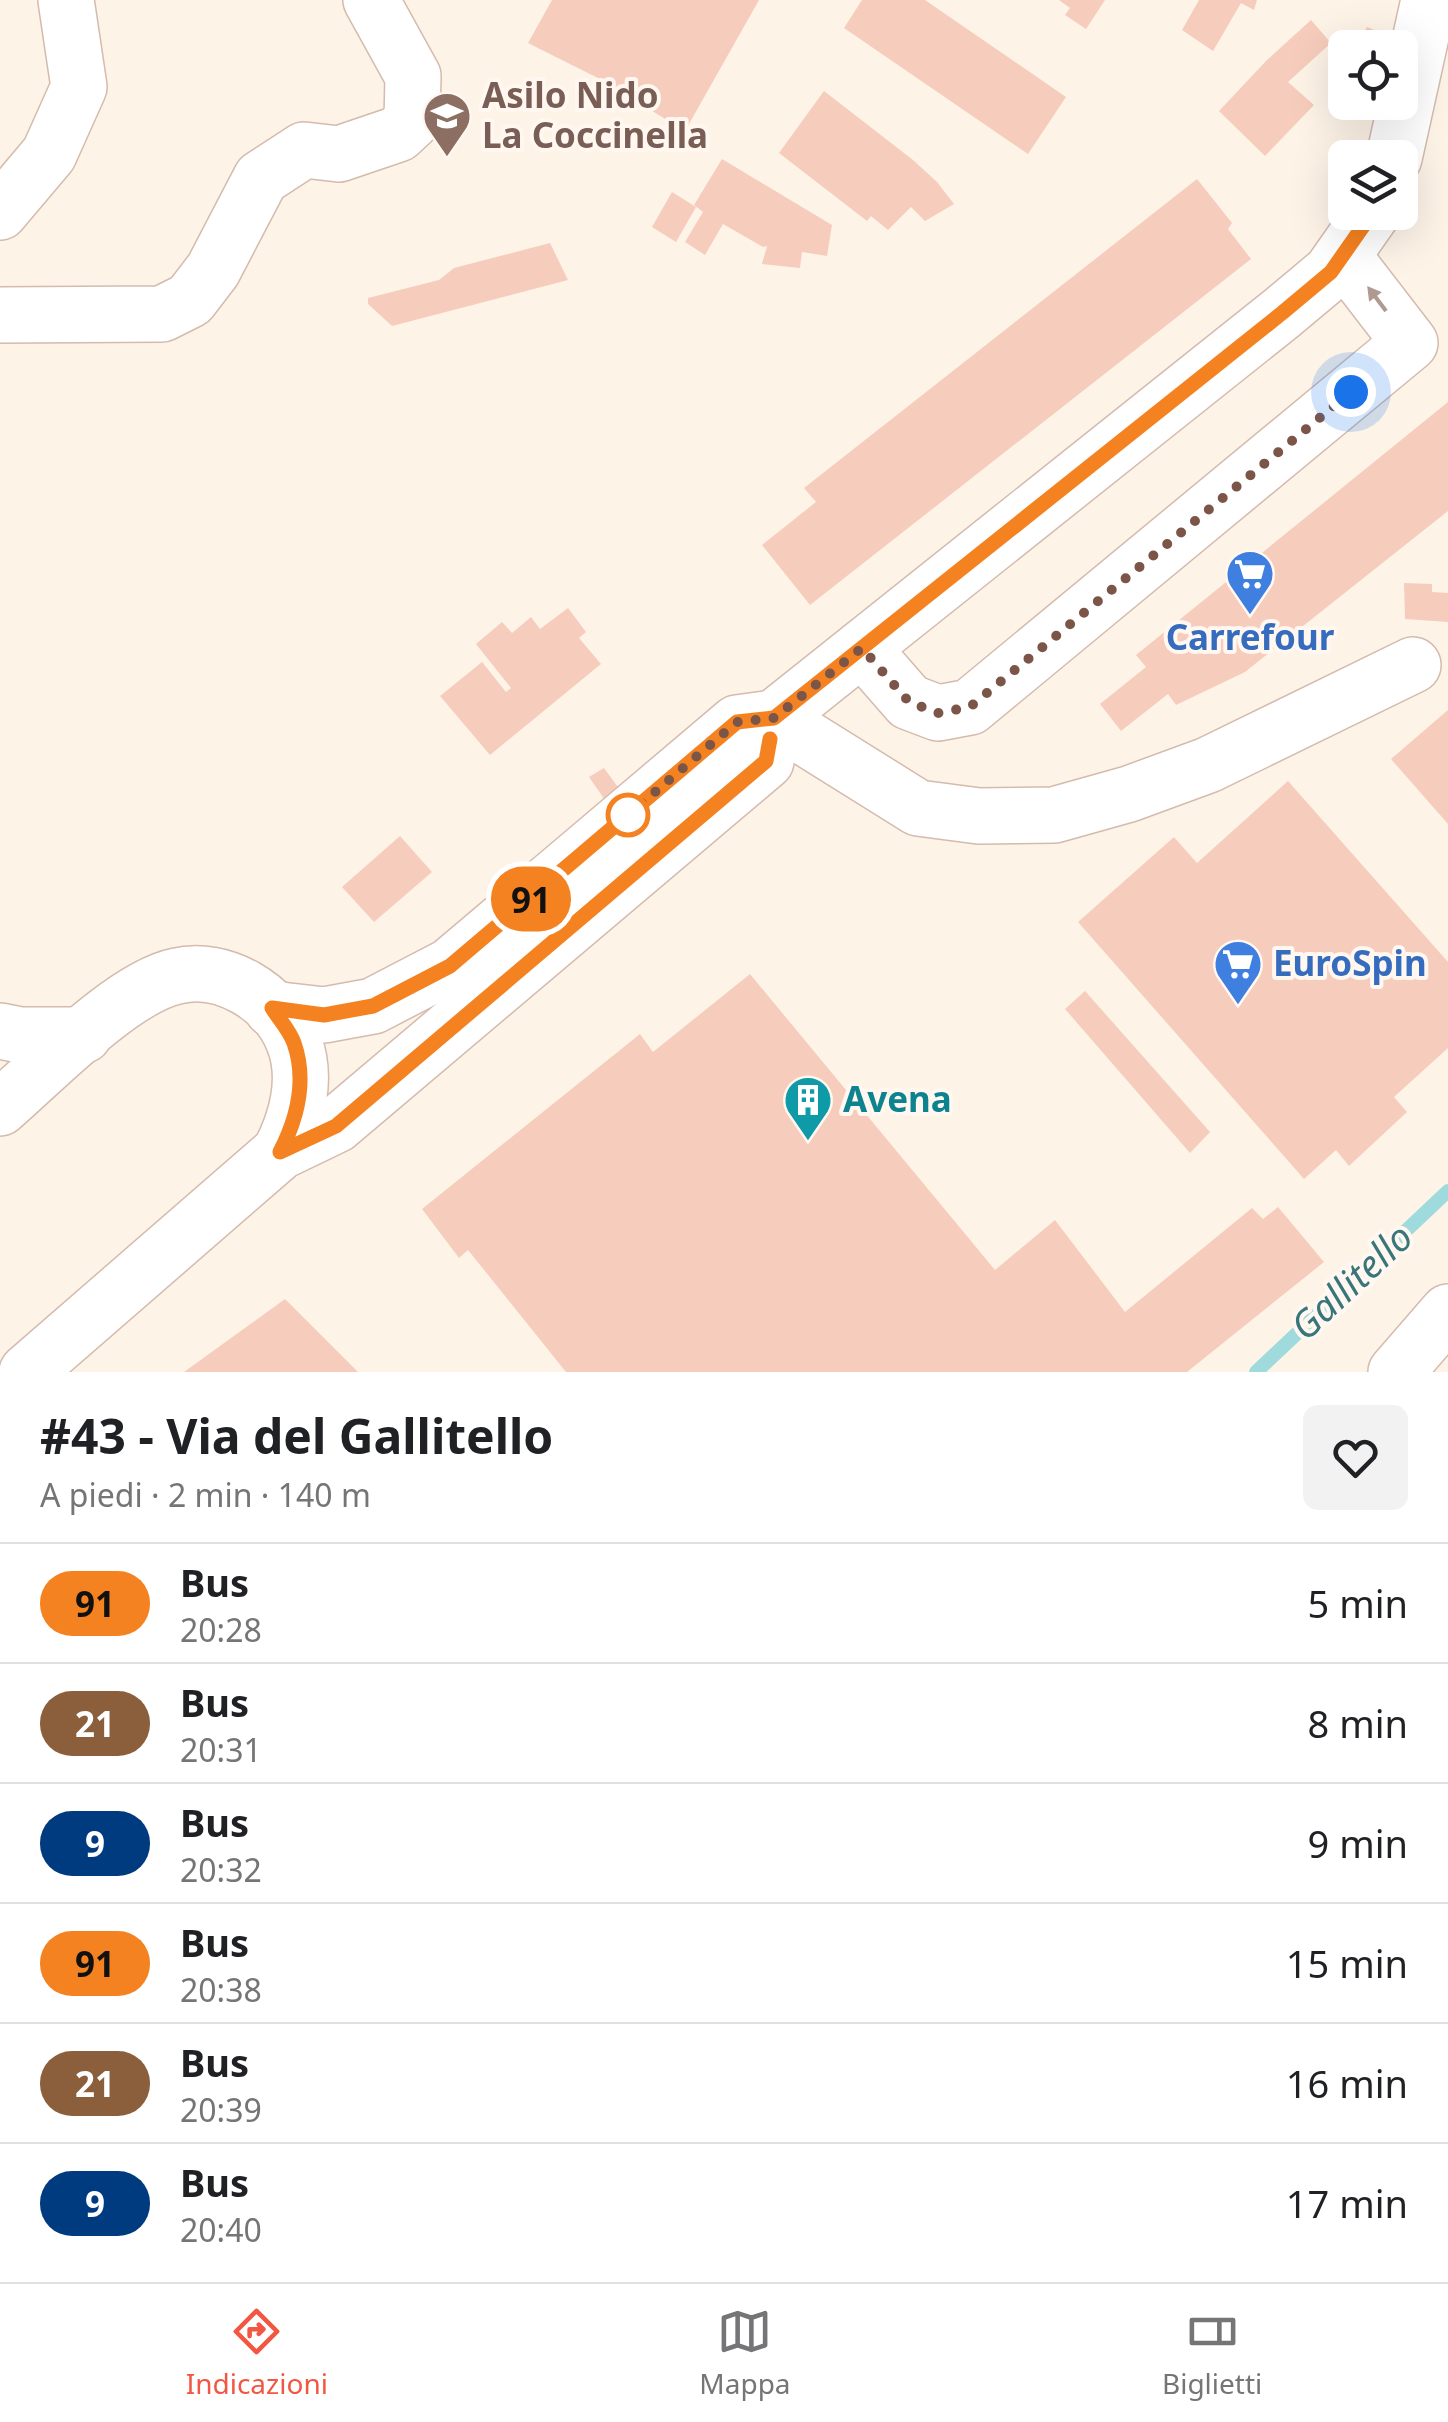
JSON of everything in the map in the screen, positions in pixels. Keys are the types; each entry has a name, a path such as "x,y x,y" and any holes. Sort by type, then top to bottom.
{"street":[{"path":"0,212 50,154 79,87 66,0"},
{"path":"0,315 162,314 190,300 213,270 260,178 304,150 339,154 398,134 412,121 413,76 371,0"},
{"path":"1398,140 1429,0"},
{"path":"272,1008 324,1015 373,1006 450,966 737,722 774,718 1282,313 1331,272 1358,234 1410,343 970,707 938,713 909,702 862,648"},
{"path":"774,718 918,808 979,816 1054,815 1208,765 1414,664"},
{"path":"26,1372 280,1152 336,1126 766,761 774,718"},
{"path":"0,1108 130,997 174,976 206,973 239,983 272,1008 294,1042 300,1090 294,1125 280,1152"},
{"path":"0,1031 20,1036 84,1035"},
{"path":"1396,1372 1448,1312"}],"building":[{"path":"552,0 759,0 685,131 598,78 528,43"},
{"path":"862,0 925,0 1066,97 1028,154 844,28"},
{"path":"1059,0 1105,0 1086,29 1065,15 1070,8"},
{"path":"1199,0 1257,0 1254,10 1241,3 1213,51 1182,30"},
{"path":"1311,20 1328,40 1328,46 1288,82 1314,105 1265,156 1219,111"},
{"path":"824,91 913,160 954,204 925,221 911,207 888,230 871,216 867,221 779,153"},
{"path":"722,159 832,225 827,256 802,252 800,268 762,264 767,246 723,224 705,255 685,242 703,212 694,205"},
{"path":"1197,179 1232,223 1228,229 1251,259 810,605 762,545 816,502 804,488"},
{"path":"672,192 696,207 676,242 652,227"},
{"path":"550,243 568,280 392,326 368,304 368,298 439,280 454,268"},
{"path":"1448,402 1448,511 1245,672 1176,705 1168,694 1121,731 1100,704 1146,667 1136,655"},
{"path":"1404,583 1432,584 1432,592 1448,593 1448,622 1405,619"},
{"path":"568,608 586,632 579,638 601,664 490,755 440,696 482,662 506,692 511,688 476,644 502,622 512,633 531,617 540,629"},
{"path":"1448,710 1448,824 1391,759"},
{"path":"604,768 620,790 607,803 589,777"},
{"path":"1288,781 1448,962 1448,1048 1394,1097 1407,1112 1349,1166 1336,1150 1304,1179 1078,922 1174,837 1197,863"},
{"path":"400,836 432,872 374,922 342,887"},
{"path":"750,974 995,1270 1055,1220 1125,1312 1252,1208 1263,1219 1278,1207 1324,1262 1187,1372 566,1372 468,1250 459,1258 422,1209 640,1034 653,1052"},
{"path":"1085,991 1210,1132 1190,1153 1065,1009"},
{"path":"285,1299 358,1372 184,1372"}],"waterway":[{"name":"Gallitello","path":"1256,1372 1448,1191"}],"bus line":[{"name":"91","path":"770,739 766,761 451,1030 336,1126 280,1152 294,1125 300,1090 294,1042 272,1008 324,1015 373,1006 450,966 737,722 774,718 1282,313 1331,272 1362,230"}],"place":[{"name":"Asilo Nido La Coccinella","path":"447,158"},
{"name":"Carrefour","path":"1250,616"},
{"name":"EuroSpin","path":"1238,1006"},
{"name":"Avena","path":"808,1142"}],"route":[{"path":"628,815 737,722 774,718 862,648 909,702 938,713 970,707 1351,392"}]}
